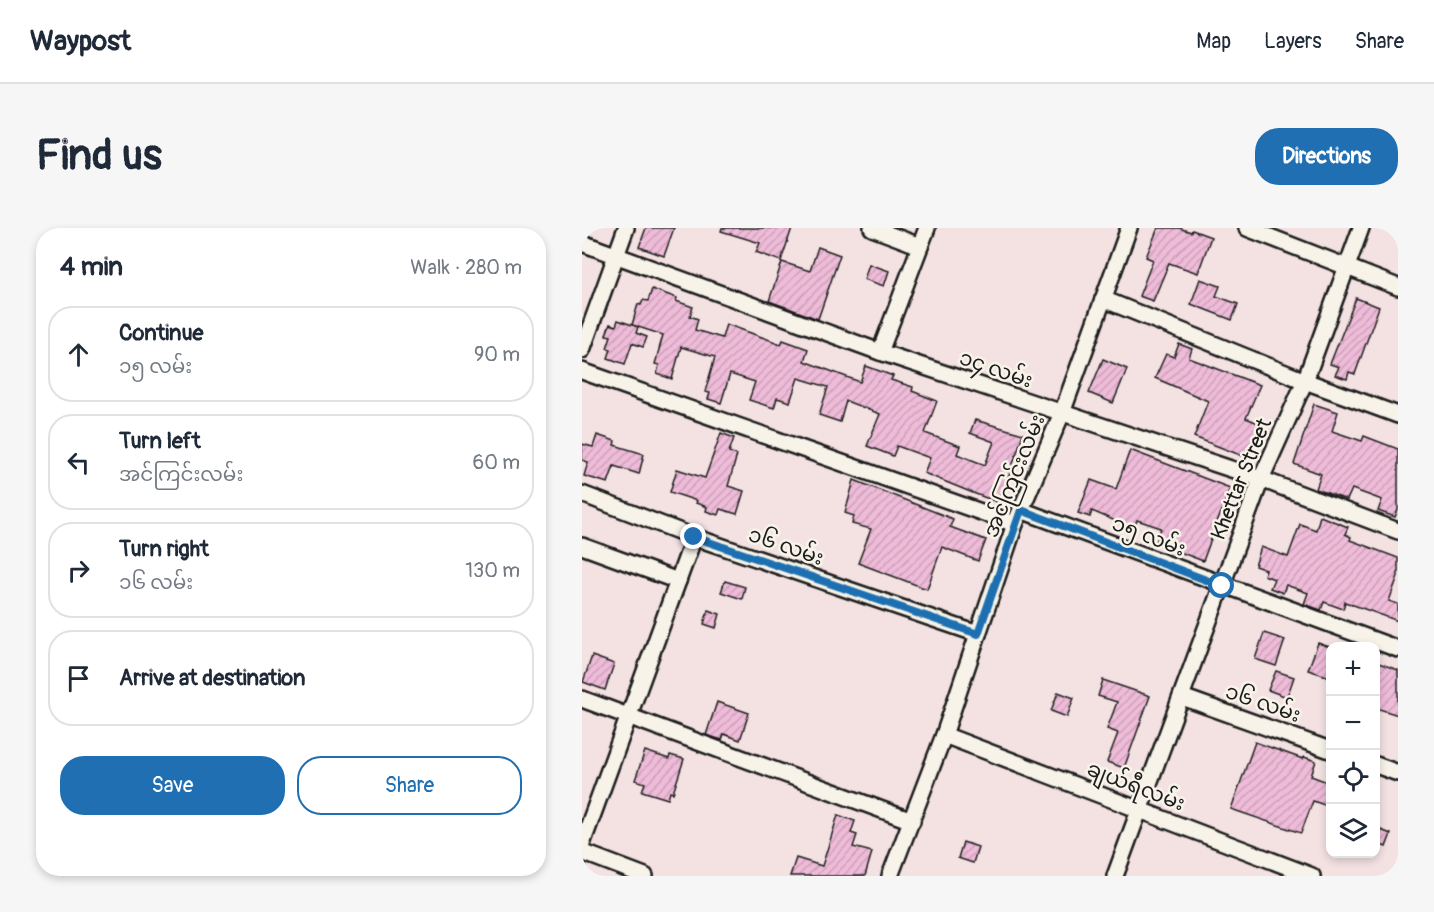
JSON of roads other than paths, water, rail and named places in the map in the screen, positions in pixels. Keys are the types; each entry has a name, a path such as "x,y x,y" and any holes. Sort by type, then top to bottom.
{"street":[{"path":"582,350 626,228"},
{"path":"872,228 920,246"},
{"path":"880,352 927,228"},
{"name":"အင်ကြင်းလမ်း","path":"890,876 944,735 1018,517 1062,413 1129,228"},
{"path":"1246,228 1398,287"},
{"name":"Khettar Street","path":"1115,876 1261,479 1305,381 1362,228"},
{"name":"၁၄ လမ်း","path":"582,243 880,352 1261,479 1398,531"},
{"path":"1103,298 1305,381 1398,415"},
{"name":"၁၅ လမ်း","path":"582,371 1222,586 1398,649"},
{"name":"၁၆ လမ်း","path":"582,494 694,537 978,634"},
{"path":"582,844 694,537"},
{"path":"582,546 678,581"},
{"name":"၁၆ လမ်း","path":"1182,697 1326,749"},
{"path":"582,699 912,821"},
{"name":"ချယ်ရီလမ်း","path":"944,735 1312,876"},
{"path":"1380,766 1398,773"},
{"path":"582,852 645,876"}]}
